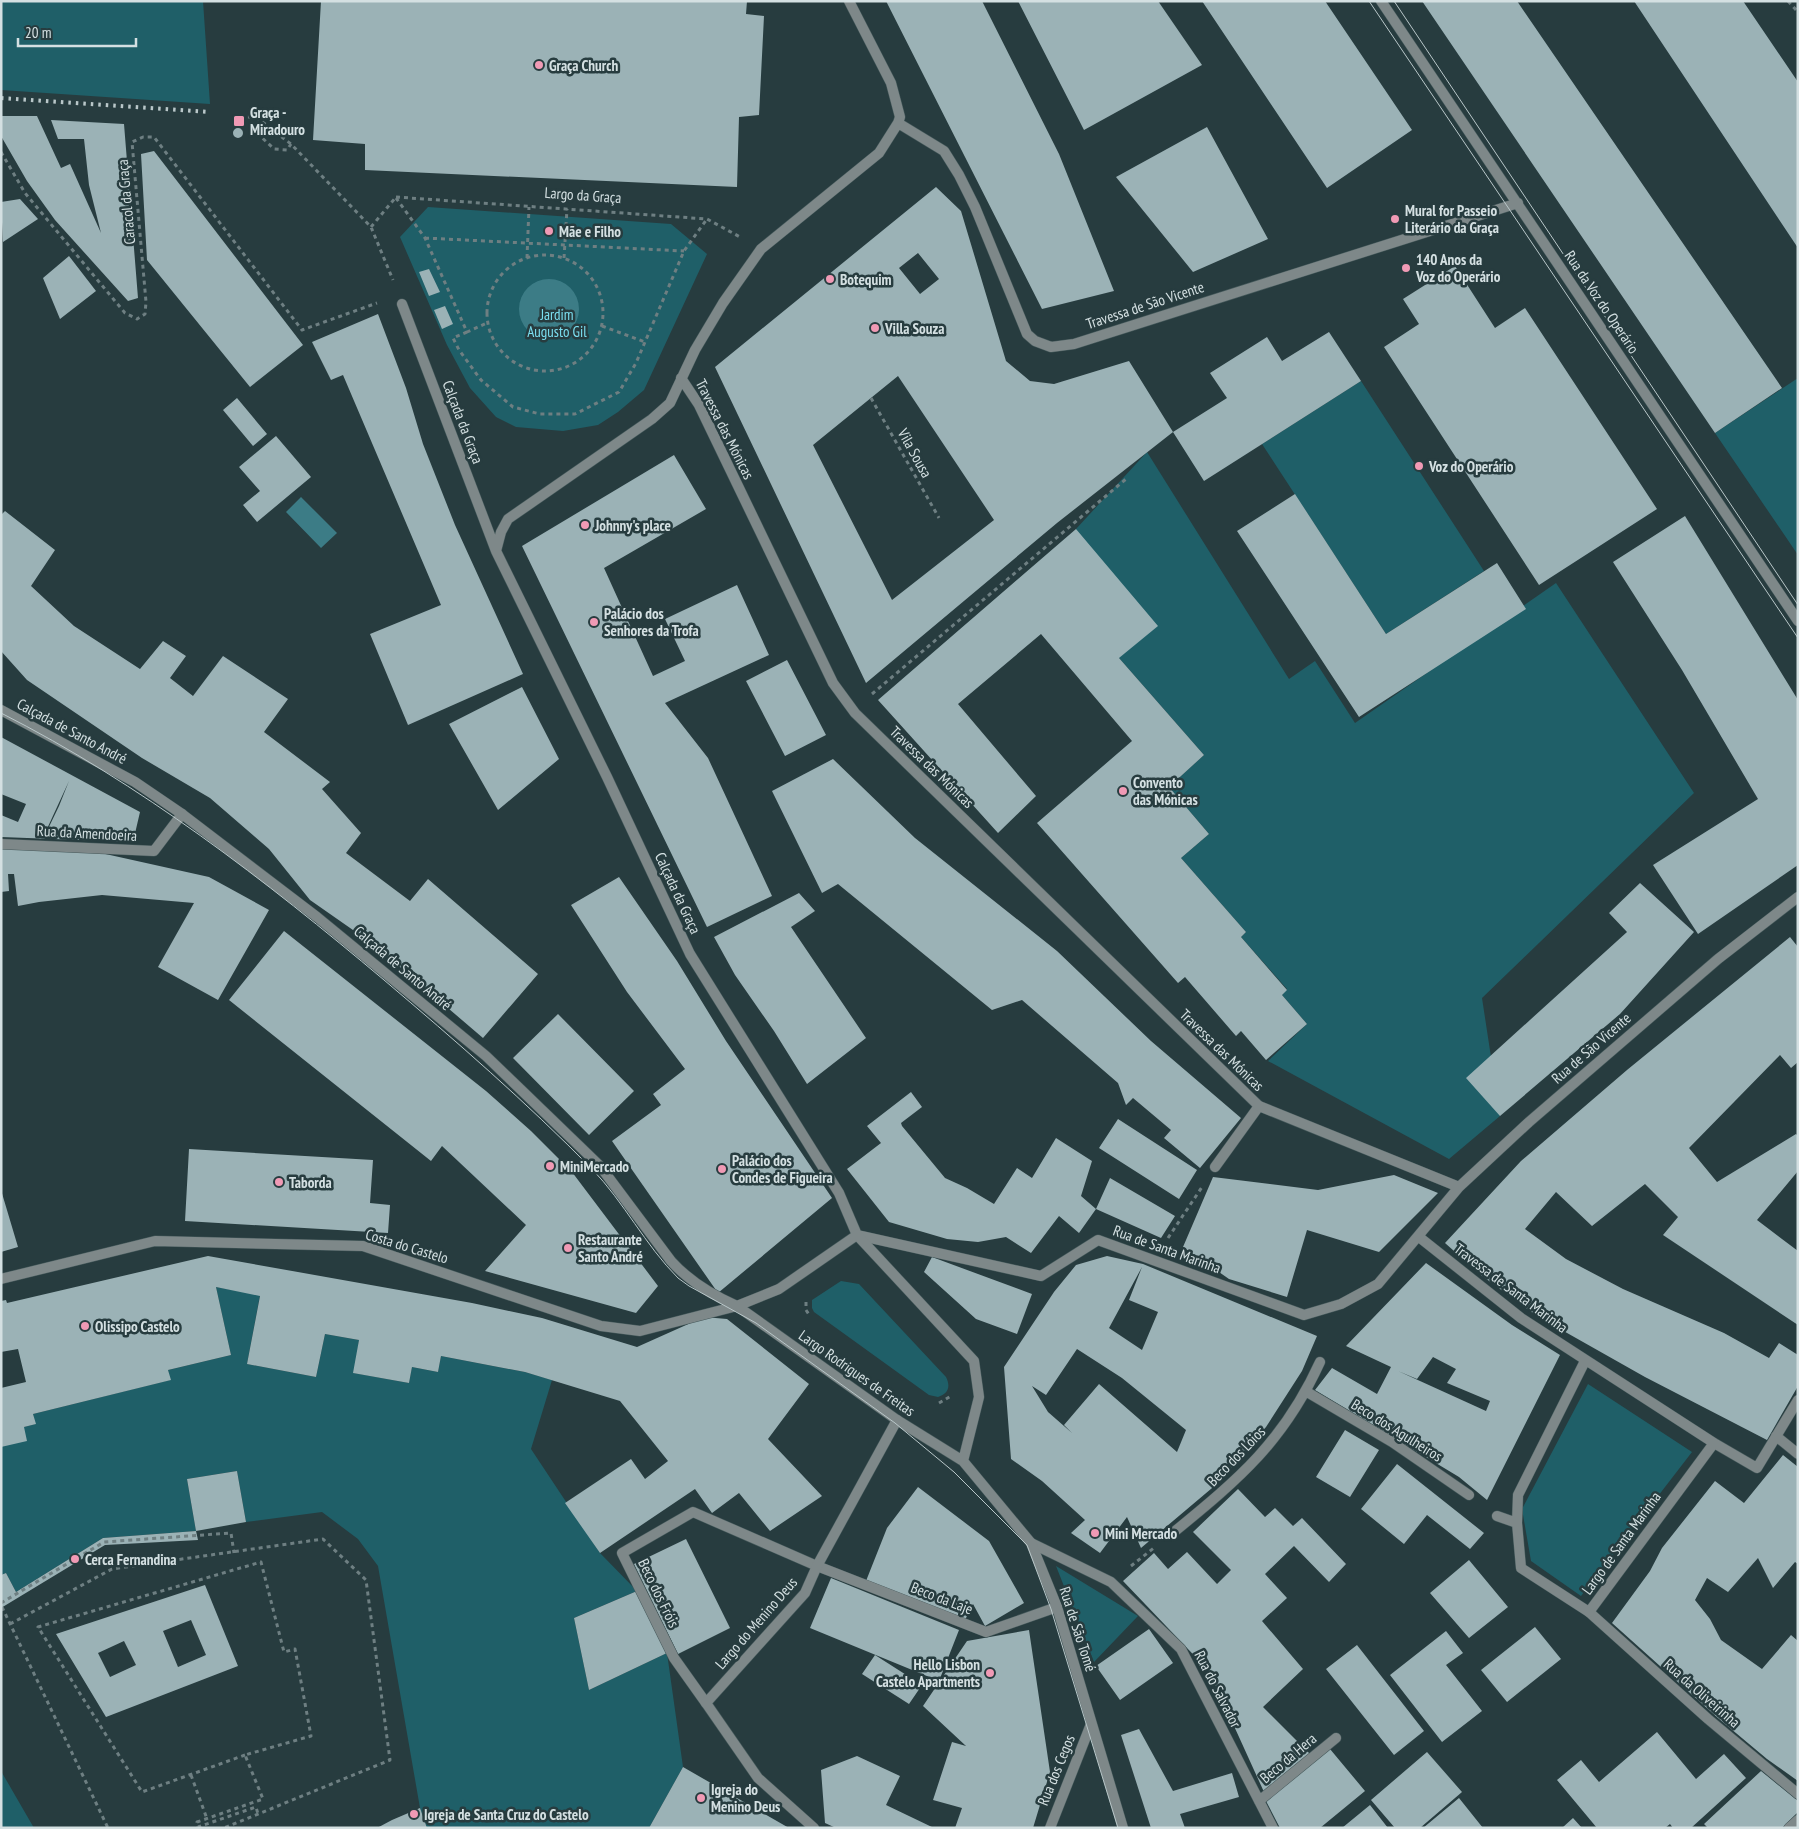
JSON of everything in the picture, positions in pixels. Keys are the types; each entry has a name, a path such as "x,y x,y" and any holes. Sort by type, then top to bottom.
{"street":[{"path":"496,551 501,532 508,519 652,420 670,403 695,350 723,303 761,249 879,153 900,117 891,83 849,1"},
{"name":"Rua da Voz do Operário","path":"1381,1 1798,620"},
{"name":"Travessa de São Vicente","path":"898,123 944,151 975,206 1022,324 1035,341 1051,347 1083,341 1518,203"},
{"name":"Calçada da Graça","path":"402,304 496,551 607,777 690,954 839,1193 857,1235 905,1284 974,1361 979,1397 963,1461"},
{"name":"Travessa das Mónicas","path":"681,378 699,405 833,683 854,713 1259,1106 1459,1187"},
{"name":"Calçada de Santo André","path":"2,710 135,782 182,814 317,917 486,1056 600,1166 671,1261 683,1274 720,1298 737,1306"},
{"name":"Rua da Amendoeira","path":"1,844 154,851 182,814"},
{"name":"Rua de São Vicente","path":"1419,1237 1459,1187 1529,1122 1710,966 1798,898"},
{"name":"Travessa das Mónicas","path":"1215,1168 1259,1106"},
{"path":"737,1306 779,1289 857,1235"},
{"name":"Rua de Santa Marinha","path":"857,1235 1041,1276 1098,1240 1304,1315 1340,1304 1378,1284 1419,1237"},
{"name":"Travessa de Santa Marinha","path":"1419,1237 1521,1318 1585,1361"},
{"name":"Costa do Castelo","path":"1,1279 155,1241 363,1246 601,1326 640,1331 737,1306"},
{"name":"Largo Rodrigues de Freitas","path":"737,1306 897,1420 963,1461"},
{"path":"1585,1361 1757,1468 1798,1400"},
{"name":"Largo de Santa Marinha","path":"1585,1361 1518,1495 1517,1523 1522,1568 1589,1612 1714,1443"},
{"name":"Beco dos Lóios","path":"1174,1532 1251,1466 1275,1439 1307,1392 1320,1362"},
{"name":"Beco dos Agulheiros","path":"1307,1392 1392,1442 1469,1495"},
{"name":"Largo do Menino Deus","path":"706,1703 805,1593 817,1566 897,1420"},
{"path":"1776,1436 1798,1454"},
{"name":"Rua de São Tomé","path":"963,1461 1031,1543 1057,1606 1123,1828"},
{"name":"Beco dos Fróis","path":"706,1703 674,1658 622,1553 693,1512 817,1566"},
{"path":"1497,1516 1517,1523"},
{"name":"Rua do Salvador","path":"1031,1543 1110,1582 1181,1649 1273,1828"},
{"name":"Beco da Laje","path":"817,1566 986,1632 1057,1606"},
{"name":"Rua da Oliveirinha","path":"1589,1612 1708,1719 1798,1794"},
{"path":"706,1703 758,1778 810,1825"},
{"name":"Rua dos Cegos","path":"1050,1828 1091,1724"},
{"name":"Beco da Hera","path":"1259,1801 1336,1738"},
{"path":"1789,1828 1798,1820"}],"path":[{"path":"1788,1 1798,12"},
{"path":"240,128 244,117 256,117 290,144 371,227 394,284"},
{"path":"256,133 274,149 287,150 290,144"},
{"name":"Caracol da Graça","path":"1,152 25,193 125,313 137,319 145,314 146,302 132,142 143,137 154,137 302,330 381,301"},
{"path":"371,227 396,197 425,238 467,332"},
{"name":"Largo da Graça","path":"396,197 707,219 761,249"},
{"path":"527,258 529,207"},
{"path":"564,258 567,209"},
{"path":"487,323 453,338 459,350 481,380 513,407 540,414 575,414 619,392 645,342 684,252 707,219"},
{"path":"425,238 684,252"},
{"path":"545,255 564,258 579,266 591,278 599,293 603,309 602,326 594,344 580,360 563,368 543,371 523,368 506,357 494,342 487,323 487,306 491,291 500,277 512,265 527,258 545,255"},
{"path":"602,326 645,342"},
{"name":"Vila Sousa","path":"871,398 939,518"},
{"path":"854,713 871,695 1126,479"},
{"path":"1154,1260 1215,1168"},
{"path":"108,1828 2,1605 104,1542 231,1532 234,1553"},
{"path":"1110,1582 1174,1532"},
{"path":"10,1624 112,1569 323,1539 366,1580 390,1760 224,1828"},
{"path":"261,1562 284,1652 296,1649 311,1736 245,1755 142,1792 38,1627 261,1562"},
{"path":"245,1755 263,1799 197,1822 198,1827 256,1807 258,1814"},
{"path":"191,1775 207,1819"}],"green space":[{"path":"1,1 203,1 210,104 1,90"},
{"name":"Jardim Augusto Gil","path":"428,207 671,224 707,254 644,390 618,412 598,425 563,431 516,427 496,417 470,388 447,345 400,237"},
{"path":"1798,378 1798,555 1715,433"},
{"path":"1361,381 1484,571 1386,634 1262,444"},
{"path":"1147,452 1289,679 1315,661 1355,723 1556,583 1694,793 1482,998 1500,1116 1449,1159 1268,1061 1307,1024 1282,995 1287,989 1241,937 1246,932 1181,858 1209,834 1169,787 1204,755 1119,658 1076,529"},
{"path":"841,1281 859,1284 946,1377 948,1390 944,1394 938,1397 929,1395 814,1312 812,1300"},
{"path":"216,1287 260,1295 247,1364 316,1377 325,1334 359,1340 354,1373 409,1383 412,1367 438,1372 441,1356 525,1372 552,1380 531,1449 600,1553 637,1591 574,1618 589,1690 667,1653 683,1767 649,1828 427,1828 420,1808 378,1566 358,1539 322,1512 246,1522 237,1471 187,1479 196,1531 103,1538 16,1592 6,1573 1,1575 1,1447 24,1427 35,1424 33,1414 170,1380 168,1370 231,1355"},
{"path":"1588,1384 1692,1452 1581,1596 1531,1561 1522,1509"},
{"path":"1056,1566 1138,1616 1094,1662"},
{"path":"1,1771 34,1828 1,1828"}],"shaded area":[{"path":"543,279 555,279 566,284 574,292 579,303 577,321 566,334 555,339 543,339 532,334 524,326 519,315 519,303 524,292 532,284"},
{"path":"301,497 337,533 321,548 286,512"}],"building":[{"name":"Graça Church","path":"321,1 747,1 746,14 764,16 759,115 739,117 737,187 365,170 365,144 313,140"},
{"path":"886,1 982,1 1059,154 1114,291 1042,309"},
{"path":"1018,1 1158,1 1202,65 1084,130"},
{"path":"1202,1 1325,1 1412,130 1327,188"},
{"path":"1422,1 1517,1 1782,388 1715,433"},
{"path":"1634,1 1743,1 1798,82 1798,248"},
{"path":"1,116 37,116 61,168 70,164 101,233 89,185 84,139 58,139 51,120 124,124 138,298 128,301 55,220 27,181 1,136"},
{"path":"1207,127 1268,239 1193,272 1116,177"},
{"path":"236,128 240,128 243,133 242,137 236,138 233,135 233,131"},
{"path":"154,151 303,345 250,387 147,260 141,154"},
{"path":"936,187 961,211 1006,361 1030,381 1054,384 1129,361 1173,432 1057,523 866,683 715,367","holes":["918,253 939,279 920,294 899,268","898,376 994,520 892,600 813,445"]},
{"path":"20,199 38,219 3,242 1,202"},
{"path":"69,256 96,291 60,319 43,278"},
{"path":"1455,266 1495,328 1525,308 1657,509 1539,585 1384,347 1419,324 1403,299"},
{"path":"429,269 440,292 429,296 419,272"},
{"path":"445,306 453,324 442,329 434,310"},
{"path":"378,314 406,388 423,444 455,525 523,674 408,725 370,634 441,605 343,375 331,380 312,342"},
{"path":"1329,332 1361,381 1204,481 1173,432 1227,398 1210,373 1267,337 1282,361"},
{"path":"237,398 267,434 253,446 223,410"},
{"path":"276,436 311,477 257,522 243,505 260,491 239,467"},
{"path":"674,455 706,509 604,568 653,676 685,661 665,619 737,585 769,655 665,703 708,758 772,896 707,927 522,546"},
{"path":"1295,494 1386,634 1497,563 1526,609 1359,717 1237,531"},
{"path":"5,511 55,550 31,586 74,626 140,669 163,641 186,656 170,678 193,696 223,656 288,699 264,732 330,782 322,789 361,833 346,853 410,901 428,879 538,974 483,1038 373,944 310,900 269,849 210,798 142,758 27,680 1,651 1,515"},
{"path":"1685,516 1798,700 1798,865 1698,934 1653,865 1758,799 1682,670 1613,562"},
{"name":"Convento das Mónicas","path":"1076,529 1158,626 1119,658 1204,755 1169,787 1209,834 1181,858 1246,932 1241,937 1287,990 1282,995 1307,1024 1266,1060 1241,1031 1236,1036 1185,977 1178,983 1037,823 1132,741 1041,634 958,704 1036,796 998,833 878,700"},
{"path":"787,660 826,735 785,756 746,681"},
{"path":"522,687 559,759 498,810 449,724"},
{"path":"1,737 140,812 133,842 1,837 1,815 18,822 26,804 1,794","holes":["69,781 47,831 46,831"]},
{"path":"833,759 915,838 1057,951 1151,1041 1241,1118 1200,1168 1164,1138 1171,1130 1133,1098 1126,1105 1118,1083 1022,1000 992,1010 838,884 822,893 772,791"},
{"path":"1,848 101,853 209,877 269,910 218,1000 158,967 194,903 102,895 18,906 14,874 8,874 9,891 1,892"},
{"name":"Palácio dos Condes de Figueira","path":"619,877 677,961 726,1041 832,1198 718,1293 612,1141 661,1105 653,1094 685,1069 627,992 571,905"},
{"path":"1640,883 1694,932 1620,1014 1500,1116 1466,1078 1627,932 1609,913"},
{"path":"799,893 815,911 791,927 866,1038 807,1084 774,1031 735,975 714,937"},
{"path":"284,931 486,1091 531,1131 572,1172 658,1286 636,1313 485,1271 526,1225 442,1146 431,1161 229,1000"},
{"path":"1790,937 1798,947 1798,1062 1791,1068 1780,1055 1689,1148 1717,1182 1796,1134 1798,1136 1798,1171 1757,1220 1798,1251 1798,1325 1663,1235 1678,1217 1645,1184 1592,1226 1556,1192 1525,1229 1566,1259 1623,1289 1724,1333 1769,1358 1779,1343 1798,1355 1798,1386 1767,1440 1645,1377 1537,1316 1481,1275 1445,1243 1521,1161 1627,1070"},
{"path":"558,1014 634,1091 589,1135 513,1058"},
{"path":"911,1092 922,1107 901,1123 902,1126 945,1178 994,1204 1017,1168 1032,1178 1056,1138 1092,1161 1081,1196 1096,1209 1079,1233 1059,1216 1031,1253 1006,1237 978,1242 947,1239 889,1222 847,1169 881,1143 867,1126"},
{"path":"1118,1119 1197,1170 1179,1199 1099,1148"},
{"name":"Taborda","path":"189,1149 373,1160 370,1203 390,1205 388,1233 185,1221"},
{"path":"1394,1175 1438,1193 1379,1252 1307,1230 1287,1297 1229,1279 1183,1247 1213,1177 1318,1190"},
{"path":"1110,1178 1175,1216 1161,1238 1096,1209"},
{"path":"1,1190 18,1247 1,1252"},
{"path":"208,1256 472,1303 542,1318 637,1347 704,1317 727,1319 809,1384 768,1439 822,1496 770,1531 739,1493 712,1513 695,1489 600,1553 565,1503 631,1459 645,1479 668,1461 620,1401 525,1372 441,1356 438,1372 412,1367 409,1383 353,1373 359,1340 325,1334 316,1377 247,1364 260,1296 216,1287 231,1355 168,1370 171,1380 33,1414 36,1424 24,1427 27,1441 1,1447 1,1388 26,1382 18,1349 1,1352 1,1301 6,1300 7,1303"},
{"path":"1107,1256 1143,1264 1317,1336 1302,1371 1266,1427 1218,1483 1141,1548 1127,1517 1100,1553 1071,1533 1085,1520 1042,1481 1011,1459 1004,1367 1054,1292 1076,1265","holes":["1142,1267 1129,1300 1158,1312 1142,1350 1109,1328","1077,1349 1122,1378 1186,1430 1177,1452 1099,1384 1064,1425 1072,1433 1048,1412 1032,1386 1046,1395"]},
{"path":"932,1257 1032,1294 1017,1334 976,1319 924,1272"},
{"path":"1426,1263 1512,1325 1560,1355 1487,1500 1459,1477 1315,1390 1332,1368 1377,1394 1391,1367 1346,1346","holes":["1433,1357 1456,1369 1447,1383 1490,1401 1486,1411 1398,1371 1417,1379"]},
{"path":"1345,1430 1379,1450 1350,1497 1316,1477"},
{"path":"1783,1455 1798,1467 1798,1564 1795,1562 1773,1588 1758,1558 1728,1592 1707,1578 1695,1600 1710,1619 1721,1640 1762,1669 1791,1635 1798,1641 1798,1781 1767,1759 1718,1718 1612,1623 1650,1571 1662,1548 1715,1481 1744,1503"},
{"path":"1397,1464 1484,1533 1470,1549 1427,1515 1404,1544 1361,1509"},
{"path":"237,1471 246,1522 196,1531 187,1479"},
{"path":"918,1487 989,1541 1024,1603 985,1626 973,1604 965,1620 866,1581 887,1528"},
{"path":"1238,1489 1265,1517 1275,1508 1293,1526 1302,1518 1346,1564 1329,1582 1294,1546 1265,1574 1287,1598 1262,1621 1303,1669 1263,1707 1310,1754 1264,1792 1209,1671 1123,1581 1154,1553 1168,1569 1187,1552 1217,1584 1231,1570 1193,1532"},
{"name":"Cerca Fernandina","path":"196,1531 198,1540 105,1545 1,1608 1,1575 6,1573 16,1592 103,1538"},
{"path":"686,1539 730,1628 678,1654 634,1564"},
{"path":"1469,1560 1508,1607 1469,1638 1430,1593"},
{"path":"831,1578 959,1630 939,1681 810,1628"},
{"path":"205,1585 238,1666 106,1717 56,1634","holes":["191,1620 206,1655 178,1667 163,1631","124,1641 136,1665 110,1677 98,1653"]},
{"path":"637,1591 667,1653 589,1690 574,1618"},
{"path":"1535,1627 1561,1659 1507,1702 1481,1670"},
{"path":"1149,1629 1173,1663 1120,1700 1096,1666"},
{"name":"Hello Lisbon Castelo Apartments","path":"1029,1630 1050,1772 1033,1828 955,1828 962,1808 933,1800 952,1742 966,1746 923,1706 967,1641"},
{"path":"1446,1631 1463,1653 1446,1665 1482,1711 1442,1742 1390,1675"},
{"path":"1357,1645 1424,1731 1394,1755 1326,1669"},
{"path":"875,1655 922,1685 909,1704 862,1674"},
{"path":"1139,1729 1173,1791 1232,1773 1239,1797 1180,1814 1185,1828 1151,1828 1121,1735"},
{"path":"1657,1732 1696,1779 1724,1754 1746,1778 1691,1828 1673,1828 1670,1824 1665,1828 1597,1828 1557,1780 1581,1760 1599,1782"},
{"path":"1330,1749 1365,1791 1320,1828 1280,1828 1266,1801"},
{"path":"1427,1752 1462,1792 1420,1828 1395,1828 1371,1800"},
{"path":"857,1756 900,1776 886,1805 934,1828 836,1828 825,1823 821,1770"},
{"name":"Igreja do Menino Deus","path":"683,1767 789,1828 649,1828"},
{"path":"1761,1771 1798,1801 1798,1812 1782,1828 1708,1828 1704,1824"},
{"path":"1459,1798 1483,1828 1423,1828"},
{"path":"1370,1805 1388,1828 1342,1828"},
{"name":"Igreja de Santa Cruz do Castelo","path":"420,1808 427,1828 377,1828 392,1820"},
{"path":"1573,1818 1582,1828 1562,1828"}],"tram line":[{"path":"1369,1 1798,638"},
{"path":"1394,1 1798,605"},
{"path":"1,713 53,741 152,802 294,906 438,1026 567,1144 604,1182 655,1252 678,1278 756,1323 895,1423 954,1472 1027,1545 1051,1609 1118,1828"}],"railway":[{"path":"1,98 210,112"}],"place":[{"name":"Graça Church","path":"539,65"},
{"name":"Graça - Miradouro","path":"239,121"},
{"name":"Mural for Passeio Literário da Graça","path":"1395,219"},
{"name":"Mãe e Filho","path":"549,231"},
{"name":"140 Anos da Voz do Operário","path":"1406,268"},
{"name":"Botequim","path":"830,279"},
{"name":"Villa Souza","path":"875,328"},
{"name":"Voz do Operário","path":"1419,466"},
{"name":"Johnny's place","path":"585,525"},
{"name":"Palácio dos Senhores da Trofa","path":"594,622"},
{"name":"Convento das Mónicas","path":"1123,791"},
{"name":"MiniMercado","path":"550,1166"},
{"name":"Palácio dos Condes de Figueira","path":"722,1169"},
{"name":"Taborda","path":"279,1182"},
{"name":"Restaurante Santo André","path":"568,1248"},
{"name":"Olissipo Castelo","path":"85,1326"},
{"name":"Mini Mercado","path":"1095,1533"},
{"name":"Cerca Fernandina","path":"75,1559"},
{"name":"Hello Lisbon Castelo Apartments","path":"990,1673"},
{"name":"Igreja do Menino Deus","path":"701,1798"},
{"name":"Igreja de Santa Cruz do Castelo","path":"414,1814"}]}
